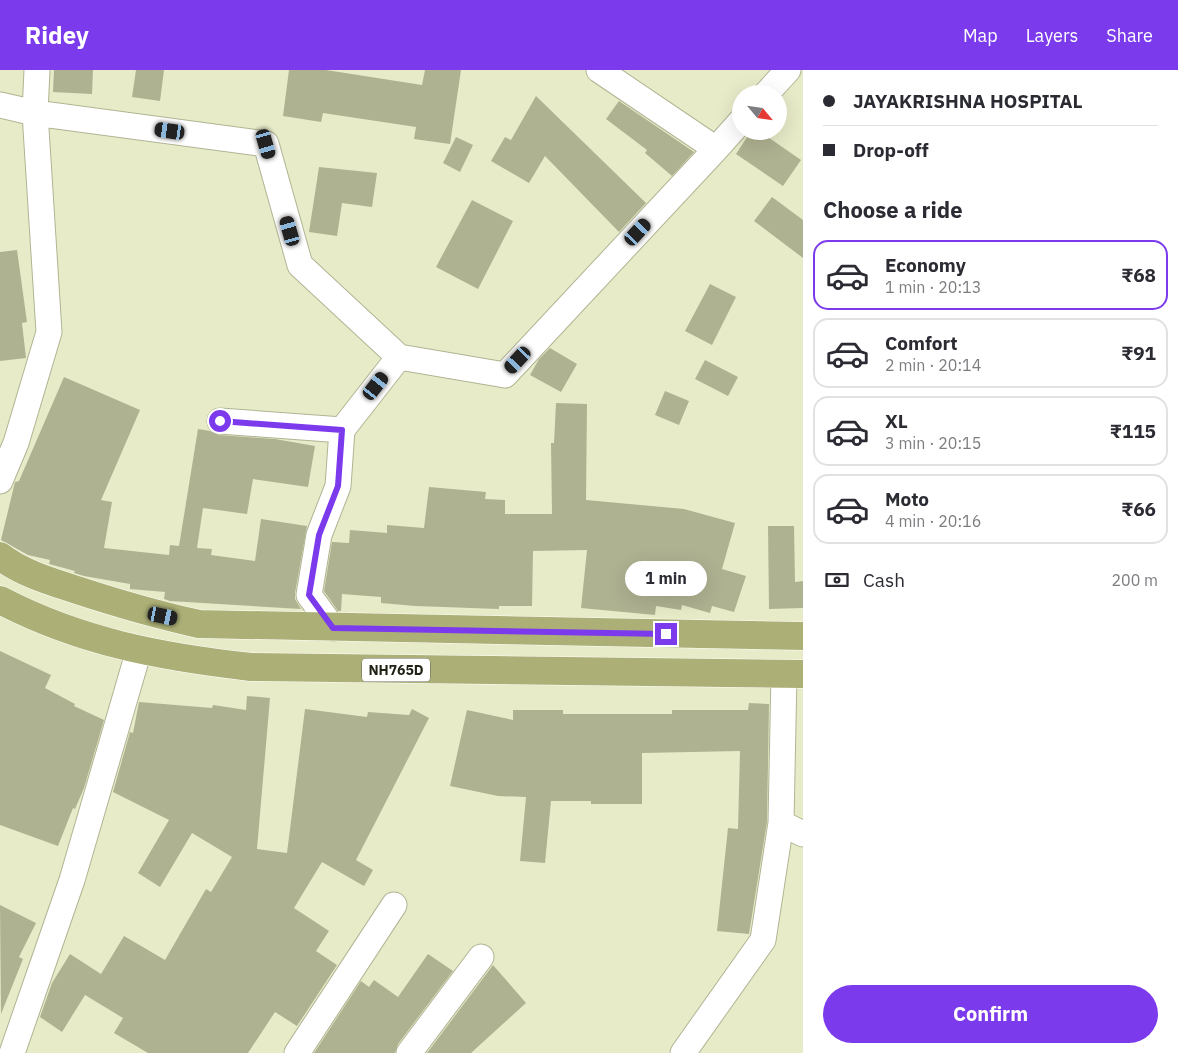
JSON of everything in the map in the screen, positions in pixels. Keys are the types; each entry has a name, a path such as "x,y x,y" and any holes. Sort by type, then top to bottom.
{"highway":[{"path":"0,556 9,563 52,582 146,612 199,624 803,636"},
{"name":"NH765D","path":"0,600 50,625 88,638 195,661 251,667 632,674 794,674"}],"street":[{"path":"0,481 16,443 50,332 35,113 37,70"},
{"path":"599,70 716,148"},
{"path":"774,85 788,70"},
{"path":"0,105 35,113 266,144 300,265 398,357 505,375 732,131"},
{"path":"333,628 309,595 319,535 338,486 342,430 398,357"},
{"path":"220,421 342,430"},
{"path":"12,1053 72,880 139,650"},
{"path":"683,1053 762,940 781,823 794,674"},
{"path":"781,823 803,834"},
{"path":"297,1053 394,905"},
{"path":"409,1053 481,957"}],"building":[{"path":"54,70 93,70 92,94 53,92"},
{"path":"136,70 164,70 160,101 132,97"},
{"path":"289,70 326,70 422,85 425,70 461,70 450,144 414,139 416,127 323,113 321,122 283,116"},
{"path":"536,96 646,203 619,232 545,156 529,183 491,161 505,137 511,140"},
{"path":"619,101 694,152 672,176 645,153 647,150 606,119"},
{"path":"456,137 473,145 460,172 443,163"},
{"path":"745,140 772,140 801,160 783,186 736,154"},
{"path":"319,167 377,173 372,207 342,203 337,236 309,232"},
{"path":"772,197 803,220 803,258 754,221"},
{"path":"472,200 513,221 478,289 436,267"},
{"path":"17,250 27,322 22,323 26,358 0,361 0,252"},
{"path":"710,284 736,297 712,345 685,331"},
{"path":"550,348 577,364 561,392 530,375 539,359"},
{"path":"705,360 738,377 728,396 695,379"},
{"path":"64,377 140,410 101,500 112,502 104,548 169,555 170,545 179,546 198,429 219,435 275,439 315,446 308,487 253,479 247,514 203,508 197,548 212,549 211,555 255,561 261,519 307,526 295,593 295,599 301,609 170,601 164,599 165,592 130,589 130,584 74,573 75,571 49,564 50,560 28,555 1,540 15,482 19,481"},
{"path":"665,391 689,401 679,425 655,415"},
{"path":"556,403 587,404 586,500 684,509 735,523 722,569 746,576 734,612 712,606 710,613 682,605 681,610 656,606 655,615 581,608 587,550 533,551 532,606 499,606 499,609 415,606 381,603 381,597 342,594 341,611 338,611 324,591 332,542 349,543 350,530 387,533 387,525 424,528 429,487 486,492 485,499 505,500 505,514 552,514 551,443 554,443"},
{"path":"768,526 794,526 795,582 803,581 803,608 769,609"},
{"path":"0,651 51,675 45,688 75,704 74,706 104,720 84,788 75,809 73,808 58,846 0,825"},
{"path":"247,696 270,698 257,849 287,853 305,709 367,717 368,712 409,715 412,709 429,718 356,860 373,870 364,886 322,862 294,908 329,931 316,951 337,965 297,1026 275,1012 248,1053 148,1053 114,1033 123,1018 85,995 62,1032 40,1017 52,983 70,954 101,974 124,936 165,960 206,889 211,892 232,857 192,833 160,887 138,873 169,820 113,792 130,732 133,733 139,702 212,708 213,705 246,710"},
{"path":"749,703 769,704 767,822 749,934 717,931 728,828 738,829 740,751 642,753 642,804 591,804 591,801 551,801 545,863 520,861 526,797 498,796 450,786 467,710 513,720 513,710 563,710 563,714 672,714 672,710 748,710"},
{"path":"0,905 36,923 19,957 23,959 1,1014"},
{"path":"428,954 453,971 398,1044 395,1053 314,1053 361,981 369,987 374,980 398,997"},
{"path":"493,965 526,1003 471,1053 427,1053"}],"route":[{"path":"220,421 342,430 338,486 319,535 309,595 333,628 666,634"}]}
